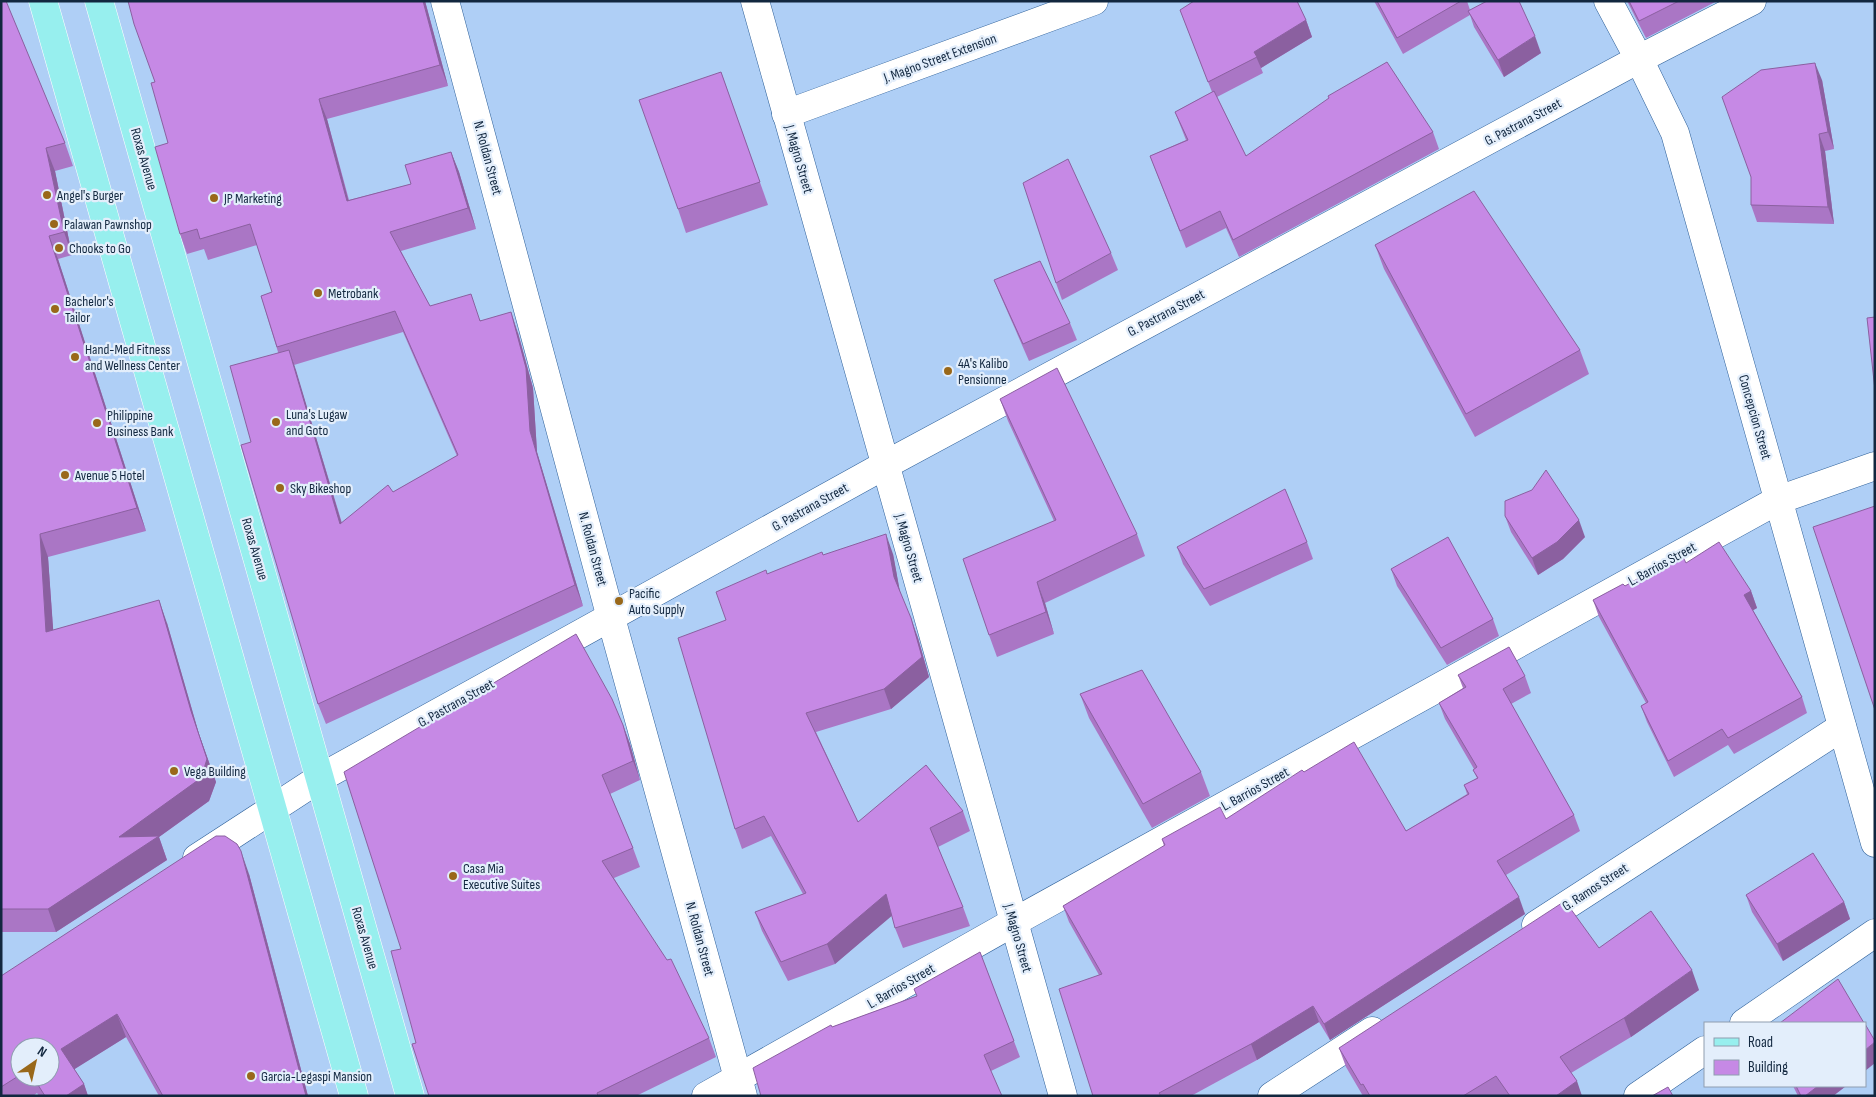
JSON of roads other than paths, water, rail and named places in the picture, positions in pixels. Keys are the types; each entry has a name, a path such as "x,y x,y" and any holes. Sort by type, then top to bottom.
{"main road":[{"path":"44,1 354,1096"},
{"name":"Roxas Avenue","path":"99,1 410,1096"}],"street":[{"name":"N. Roldan Street","path":"445,1 741,1087"},
{"name":"J. Magno Street","path":"755,1 1063,1096"},
{"name":"J. Magno Street Extension","path":"786,114 1094,1"},
{"name":"Concepcion Street","path":"1608,1 1675,133 1875,843"},
{"name":"G. Pastrana Street","path":"180,870 320,778 612,618 885,465 1639,59 1752,1"},
{"name":"L. Barrios Street","path":"706,1096 741,1087 1014,922 1778,500 1875,466"},
{"name":"G. Ramos Street","path":"1515,938 1842,727"},
{"path":"1745,1022 1875,933"},
{"path":"1272,1096 1390,1020"},
{"path":"1638,1096 1704,1051"}],"place":[{"name":"Angel's Burger","path":"47,195"},
{"name":"JP Marketing","path":"214,198"},
{"name":"Palawan Pawnshop","path":"54,224"},
{"name":"Chooks to Go","path":"59,248"},
{"name":"Metrobank","path":"318,293"},
{"name":"Bachelor's Tailor","path":"55,309"},
{"name":"Hand-Med Fitness and Wellness Center","path":"75,357"},
{"name":"4A's Kalibo Pensionne","path":"948,371"},
{"name":"Luna's Lugaw and Goto","path":"276,422"},
{"name":"Philippine Business Bank","path":"97,423"},
{"name":"Avenue 5 Hotel","path":"65,475"},
{"name":"Sky Bikeshop","path":"280,488"},
{"name":"Pacific Auto Supply","path":"619,601"},
{"name":"Vega Building","path":"174,771"},
{"name":"Casa Mia Executive Suites","path":"453,876"},
{"name":"Garcia-Legaspi Mansion","path":"251,1076"}]}
